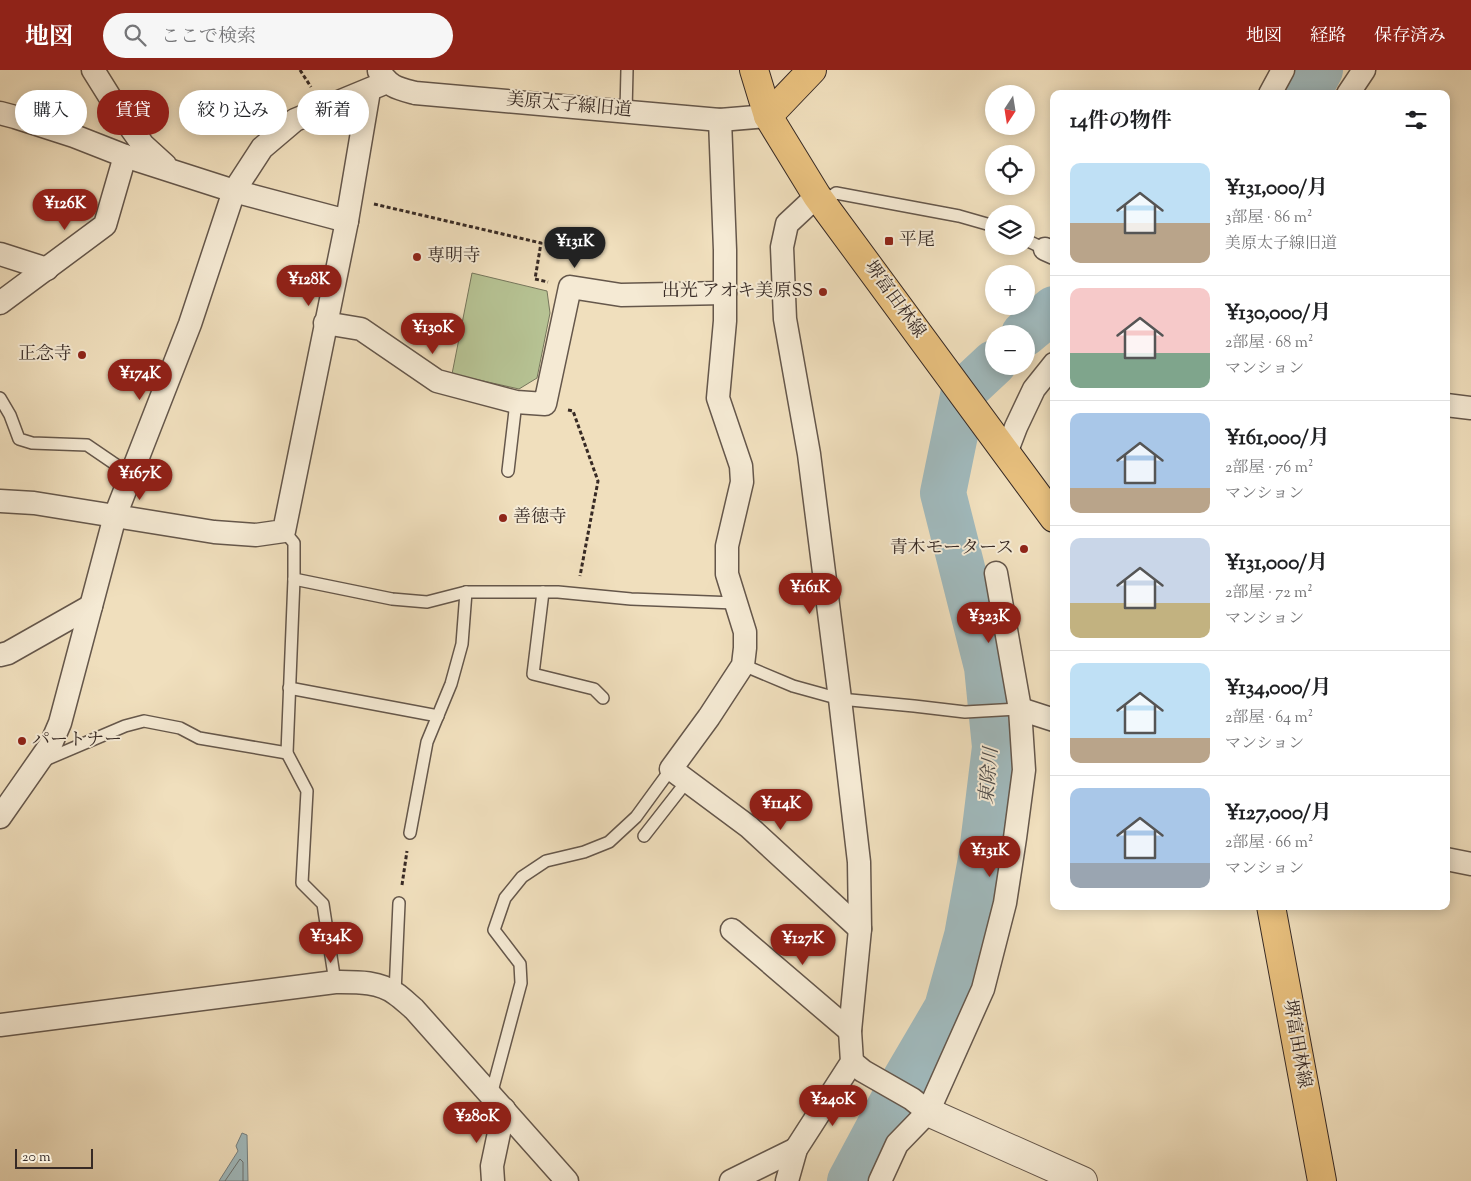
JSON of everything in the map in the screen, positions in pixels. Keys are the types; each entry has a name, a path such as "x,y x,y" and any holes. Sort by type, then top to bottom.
{"main road":[{"name":"堺富田林線","path":"754,70 768,116 820,200 1050,513"},
{"path":"768,116 812,70"},
{"name":"堺富田林線","path":"1272,910 1322,1181"}],"street":[{"path":"93,70 143,145 169,169"},
{"path":"1272,90 1282,70"},
{"path":"1351,90 1364,70"},
{"path":"0,817 51,744 60,723 115,516 190,324 234,191 262,148 295,120 378,81"},
{"path":"0,501 34,503 214,532 256,535 284,531 325,322 378,81"},
{"name":"美原太子線旧道","path":"378,81 414,93 720,120 768,116"},
{"path":"0,113 74,136 125,156 234,191 349,210"},
{"path":"720,120 725,322 718,398 741,466 742,482 727,546 727,574 745,632 745,648 743,665 709,717 679,775 750,827 860,929"},
{"path":"0,303 105,225 125,156"},
{"path":"820,200 787,224 782,247 785,318 809,454 859,862 860,929 850,1031 858,1066 920,1105 1082,1181"},
{"path":"0,254 46,269"},
{"path":"325,322 361,329 437,381 516,402 545,404 570,287 621,295 725,293"},
{"path":"1002,448 1016,427 1034,389 1050,369"},
{"path":"1450,405 1471,408"},
{"path":"880,1181 897,1144 983,989 1004,904 1024,770 1019,709 996,572"},
{"path":"0,655 8,653 91,606"},
{"path":"1019,709 1050,719"},
{"path":"1450,860 1471,864"},
{"path":"732,930 850,1031"},
{"path":"0,1025 335,982 358,982 378,985 395,993 414,1009 567,1181"},
{"path":"787,1181 796,1149 858,1066"},
{"path":"493,1181 492,1166 497,1102"},
{"path":"731,1181 796,1149"}],"lane":[{"path":"626,111 627,70"},
{"path":"820,200 836,193 959,216 985,223"},
{"path":"0,398 10,415 19,439 32,443 86,445 131,475"},
{"path":"508,471 516,402"},
{"path":"284,531 294,543 287,753 307,790 302,883 323,904 335,982"},
{"path":"294,578 392,599 427,602 466,592 543,592 631,600 735,603"},
{"path":"410,834 427,742 451,684 462,644 466,592"},
{"path":"543,592 533,674 594,689 603,698"},
{"path":"743,665 793,686 840,699 965,712 1019,709"},
{"path":"289,688 438,716"},
{"path":"38,763 125,726 144,721 180,728 199,738 287,753"},
{"path":"644,836 679,775"},
{"path":"497,1102 521,983 520,964 494,930 505,898 522,877 546,861 584,852 609,842 679,775"},
{"path":"395,993 399,903"}],"path":[{"path":"349,210 541,242 535,279 570,287"},
{"path":"545,404 573,411 598,481 576,594"},
{"path":"399,903 410,834"}],"green space":[{"path":"472,273 547,291 550,313 537,378 519,389 452,374"}],"water":[{"path":"242,1133 247,1135 248,1181 219,1181 238,1151 236,1146"}],"waterway":[{"name":"東除川","path":"1309,90 1320,70"},
{"name":"東除川","path":"1035,325 1050,312"},
{"name":"東除川","path":"850,1181 896,1095 947,1008 967,936 982,853 995,747 987,667 943,493 964,391 985,371"}],"place":[{"name":"平尾","path":"889,241"},
{"name":"専明寺","path":"417,257"},
{"name":"出光 アオキ美原SS","path":"823,292"},
{"name":"正念寺","path":"82,355"},
{"name":"善徳寺","path":"503,518"},
{"name":"青木モータース","path":"1024,549"},
{"name":"パートナー","path":"22,741"}]}
